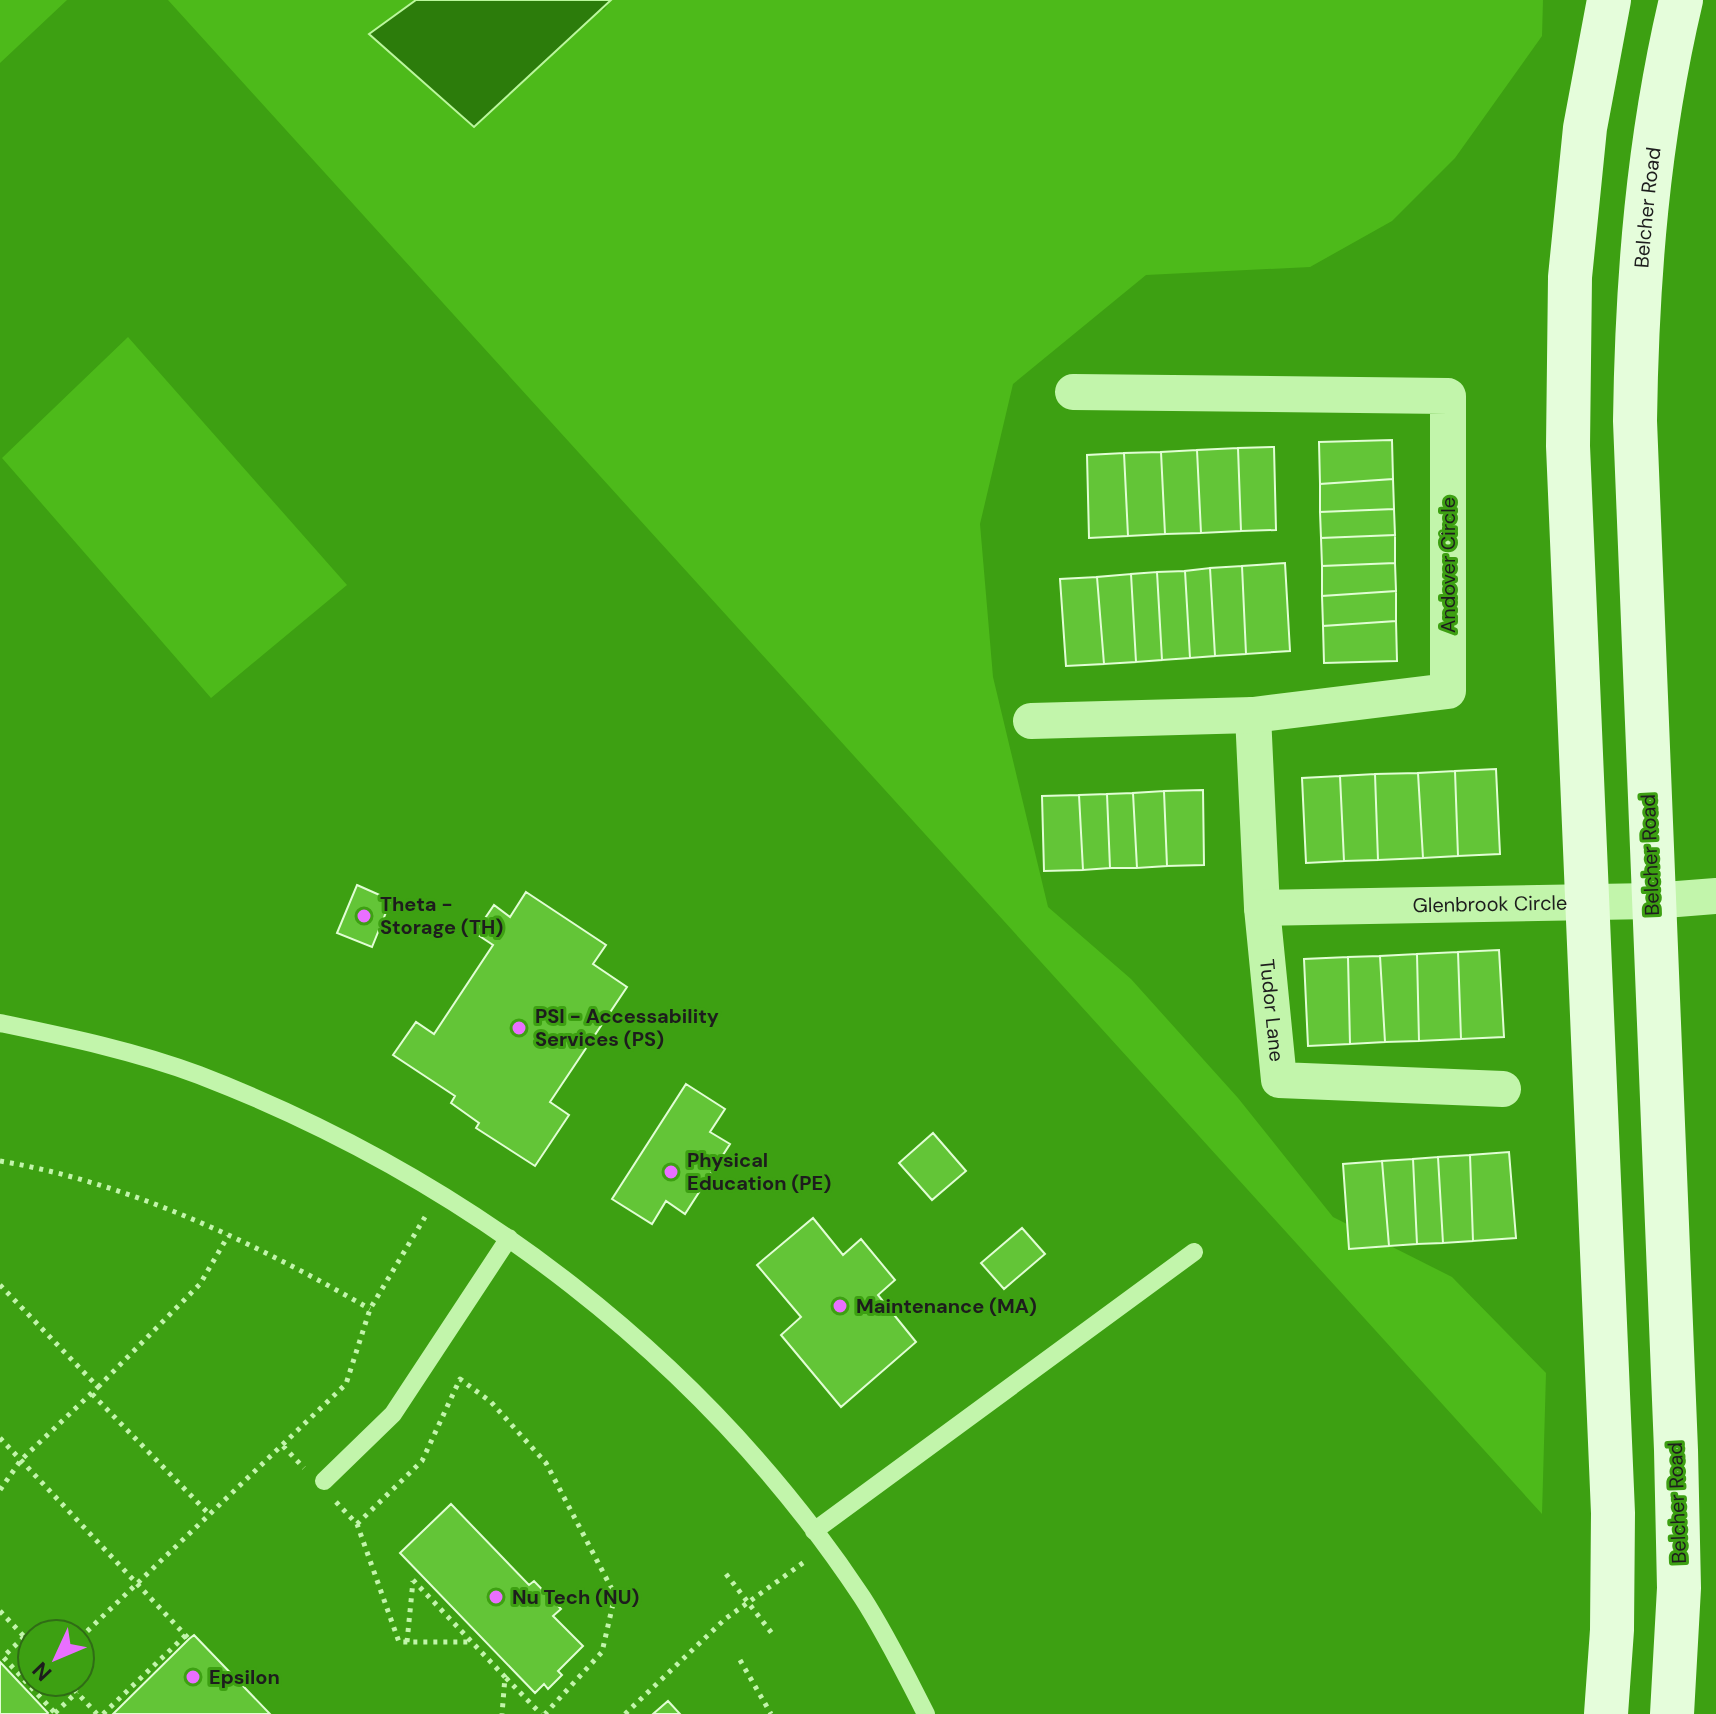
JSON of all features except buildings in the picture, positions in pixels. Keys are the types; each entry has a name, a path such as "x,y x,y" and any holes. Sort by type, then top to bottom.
{"main road":[{"path":"1606,1714 1612,1630 1613,1513 1568,446 1570,277 1585,128 1609,0"},
{"name":"Belcher Road","path":"1672,1714 1679,1588 1677,1496 1635,421 1637,289 1650,167 1681,0"}],"street":[{"name":"Andover Circle","path":"1031,721 1253,715 1448,691 1448,396 1073,392"},
{"name":"Tudor Lane","path":"1253,715 1262,908 1279,1080 1503,1089"},
{"name":"Glenbrook Circle","path":"1262,908 1652,901 1716,896"}],"lane":[{"path":"0,1023 96,1044 197,1075 309,1122 391,1163 509,1238 613,1317 744,1444 814,1531 862,1598 926,1714"},
{"path":"321,1483 393,1414 509,1238"},
{"path":"814,1531 1194,1252"}],"path":[{"path":"0,1161 105,1188 228,1236 296,1266 370,1309"},
{"path":"96,1623 346,1384 370,1309 430,1209 449,1199"},
{"path":"0,1490 21,1460 92,1394 200,1284 228,1236"},
{"path":"0,1285 98,1387"},
{"path":"357,1524 422,1461 460,1379 491,1402 546,1463 615,1595 602,1652 543,1714 413,1580 407,1642"},
{"path":"92,1394 209,1514"},
{"path":"0,1438 188,1637 103,1714"},
{"path":"283,1446 357,1524 399,1642 473,1642"},
{"path":"625,1714 725,1619 814,1555"},
{"path":"726,1574 774,1636"},
{"path":"0,1611 16,1628"},
{"path":"16,1645 3,1657 16,1671"},
{"path":"740,1660 771,1714"},
{"path":"502,1714 505,1677"},
{"path":"40,1698 55,1714 71,1698"},
{"path":"82,1698 97,1714"}],"shaded area":[{"path":"0,0 67,0 0,63"},
{"path":"168,0 416,0 370,34 604,10 611,0 1543,0 1542,36 1455,158 1392,221 1310,267 1146,275 1013,384 980,524 993,677 1048,907 1131,979 1238,1098 1333,1217 1452,1277 1546,1373 1542,1514"},
{"path":"416,0 611,0 474,127 369,34"},
{"path":"128,337 347,585 211,698 2,458"}],"place":[{"name":"Theta - Storage (TH)","path":"364,916"},
{"name":"PSI - Accessability Services (PS)","path":"519,1028"},
{"name":"Physical Education (PE)","path":"671,1172"},
{"name":"Maintenance (MA)","path":"840,1306"},
{"name":"Nu Tech (NU)","path":"496,1597"},
{"name":"Epsilon","path":"193,1677"}]}
